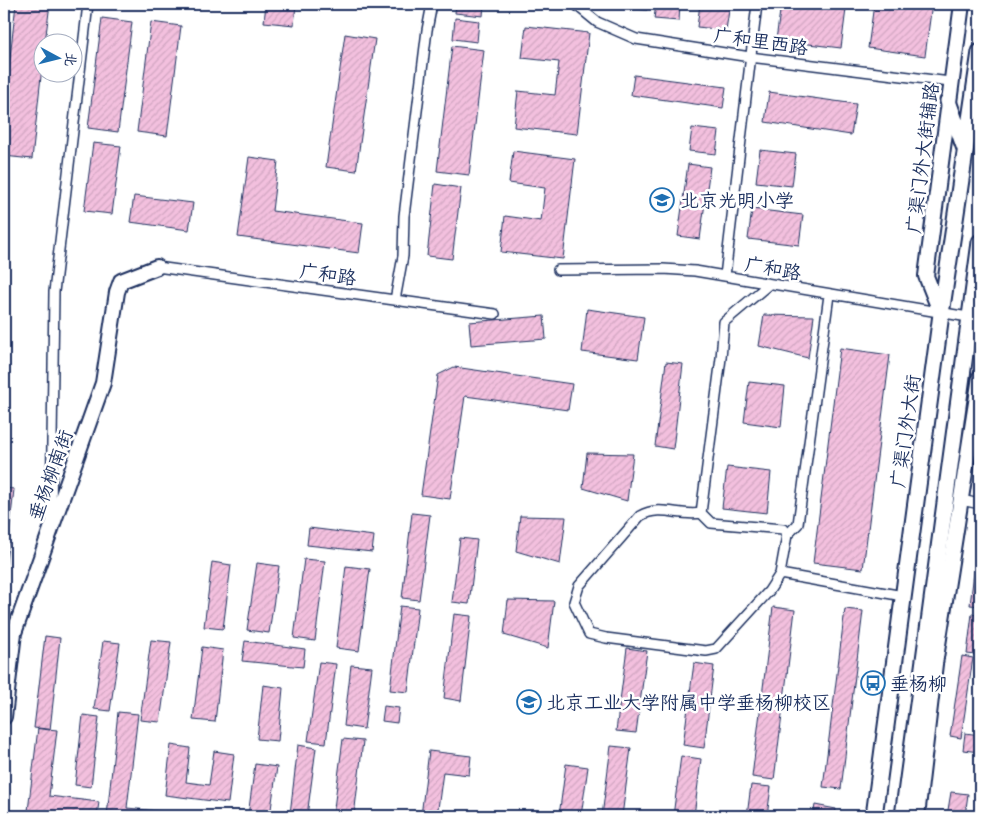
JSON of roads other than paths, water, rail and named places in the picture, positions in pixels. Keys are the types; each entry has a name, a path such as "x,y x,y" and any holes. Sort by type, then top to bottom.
{"main road":[{"name":"广渠门外大街","path":"874,816 941,314 980,52"},
{"path":"948,101 966,150"},
{"path":"903,816 975,318 980,242"}],"street":[{"path":"51,528 54,292 88,4"},
{"path":"396,300 403,256 404,216 427,30 432,4"},
{"name":"广和里西路","path":"576,4 597,22 636,39 750,57 950,82"},
{"path":"725,276 757,4"},
{"name":"广渠门外大街辅路","path":"941,314 926,276 950,82 962,4"},
{"name":"垂杨柳南街","path":"4,718 9,630 51,528 103,383 117,292 122,281 157,267"},
{"name":"广和路","path":"157,267 496,314"},
{"name":"广和路","path":"558,270 663,269 725,276 768,285 975,318"},
{"path":"701,513 724,322 768,285"},
{"path":"701,513 693,514 656,510 640,516 579,586 574,602 589,634 706,652 716,649 769,591 780,574 787,535 798,524 829,295"},
{"path":"917,816 934,664 980,377"},
{"path":"961,500 980,504"},
{"path":"701,513 711,523 774,527 783,529 787,535"},
{"path":"780,574 903,596"}],"place":[{"name":"北京光明小学","path":"662,200"},
{"name":"垂杨柳","path":"873,683"},
{"name":"北京工业大学附属中学垂杨柳校区","path":"529,702"}]}
